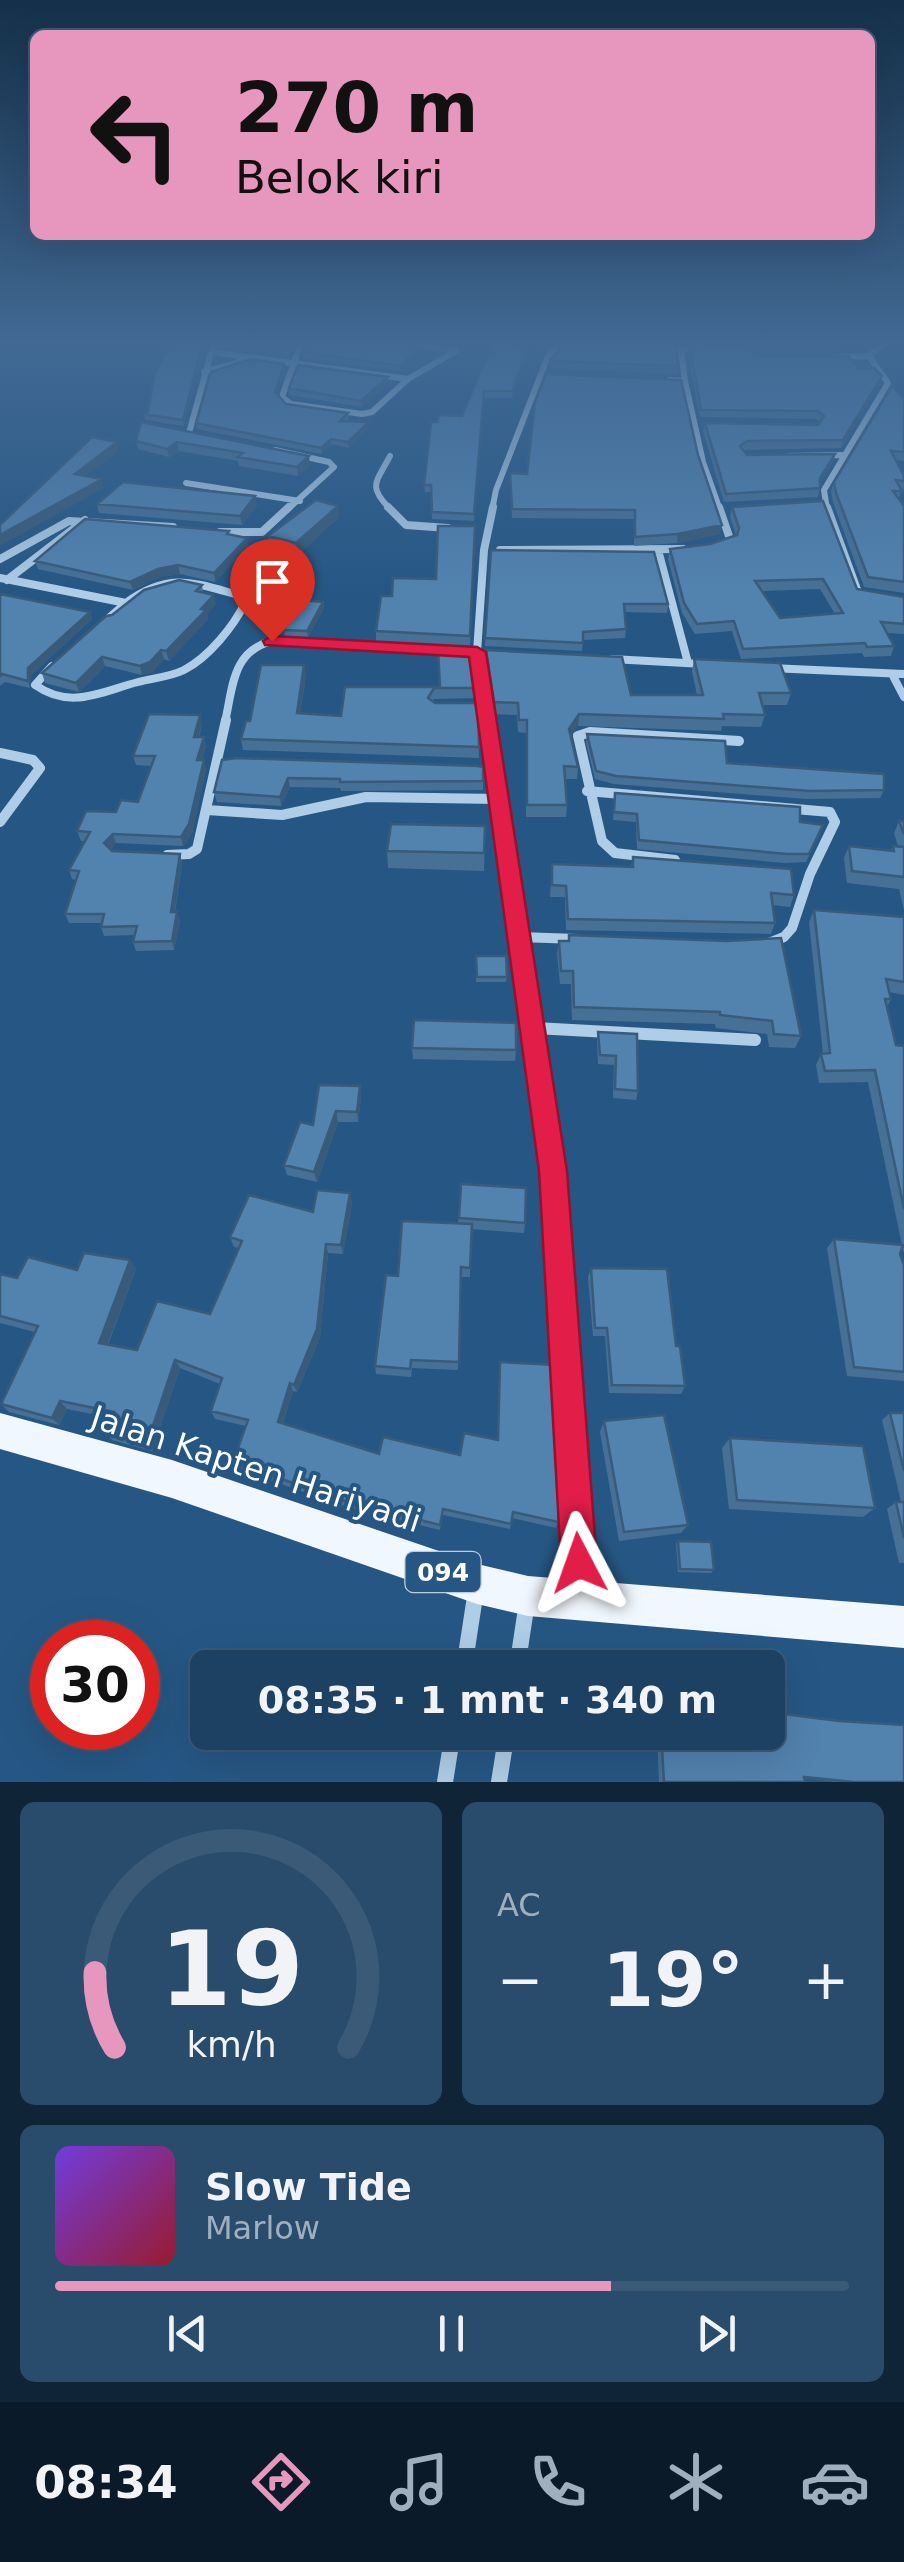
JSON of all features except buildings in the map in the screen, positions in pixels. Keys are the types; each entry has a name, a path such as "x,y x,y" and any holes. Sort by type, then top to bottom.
{"main road":[{"name":"Jalan Kapten Hariyadi","path":"0,1430 172,1479 478,1584 528,1596 904,1627"}],"street":[{"path":"189,434 191,425"},
{"path":"520,425 501,472 484,550 477,706 498,799 553,1171 581,1602"},
{"path":"693,425 730,538 727,543 712,547"},
{"path":"864,425 824,490 825,504 856,588 865,598"},
{"path":"176,431 208,437"},
{"path":"202,530 259,534 334,467 332,463 266,448"},
{"path":"782,457 843,455"},
{"path":"390,456 374,486 378,497 406,525 452,528"},
{"path":"186,484 300,501"},
{"path":"808,504 825,504"},
{"path":"721,510 738,509"},
{"path":"0,560 53,527 85,520 184,528"},
{"path":"2,581 85,520"},
{"path":"470,528 489,528"},
{"path":"484,550 694,548"},
{"path":"658,550 688,663"},
{"path":"58,662 35,685 48,694 70,700 99,698 136,683 168,676 189,667 241,614 246,600 166,580 146,586 99,626"},
{"path":"2,581 126,603"},
{"path":"146,854 194,852 207,810 239,661 244,652 259,643 496,653"},
{"path":"607,659 707,664"},
{"path":"764,668 899,675 904,697"},
{"path":"694,862 615,853 602,842 576,742 581,734 739,741"},
{"path":"0,753 34,760 40,768 0,822"},
{"path":"216,758 235,758"},
{"path":"587,790 830,812 835,822 810,874 792,928 774,942 757,945"},
{"path":"207,810 282,815 329,802 366,798 498,799"},
{"path":"790,872 810,874"},
{"path":"519,936 595,940"},
{"path":"534,1028 755,1040"},
{"path":"467,1650 478,1584"},
{"path":"520,1650 528,1596"},
{"path":"445,1782 450,1750"},
{"path":"500,1782 504,1750"}],"route":[{"path":"272,641 477,652 553,1171 579,1563"}]}
